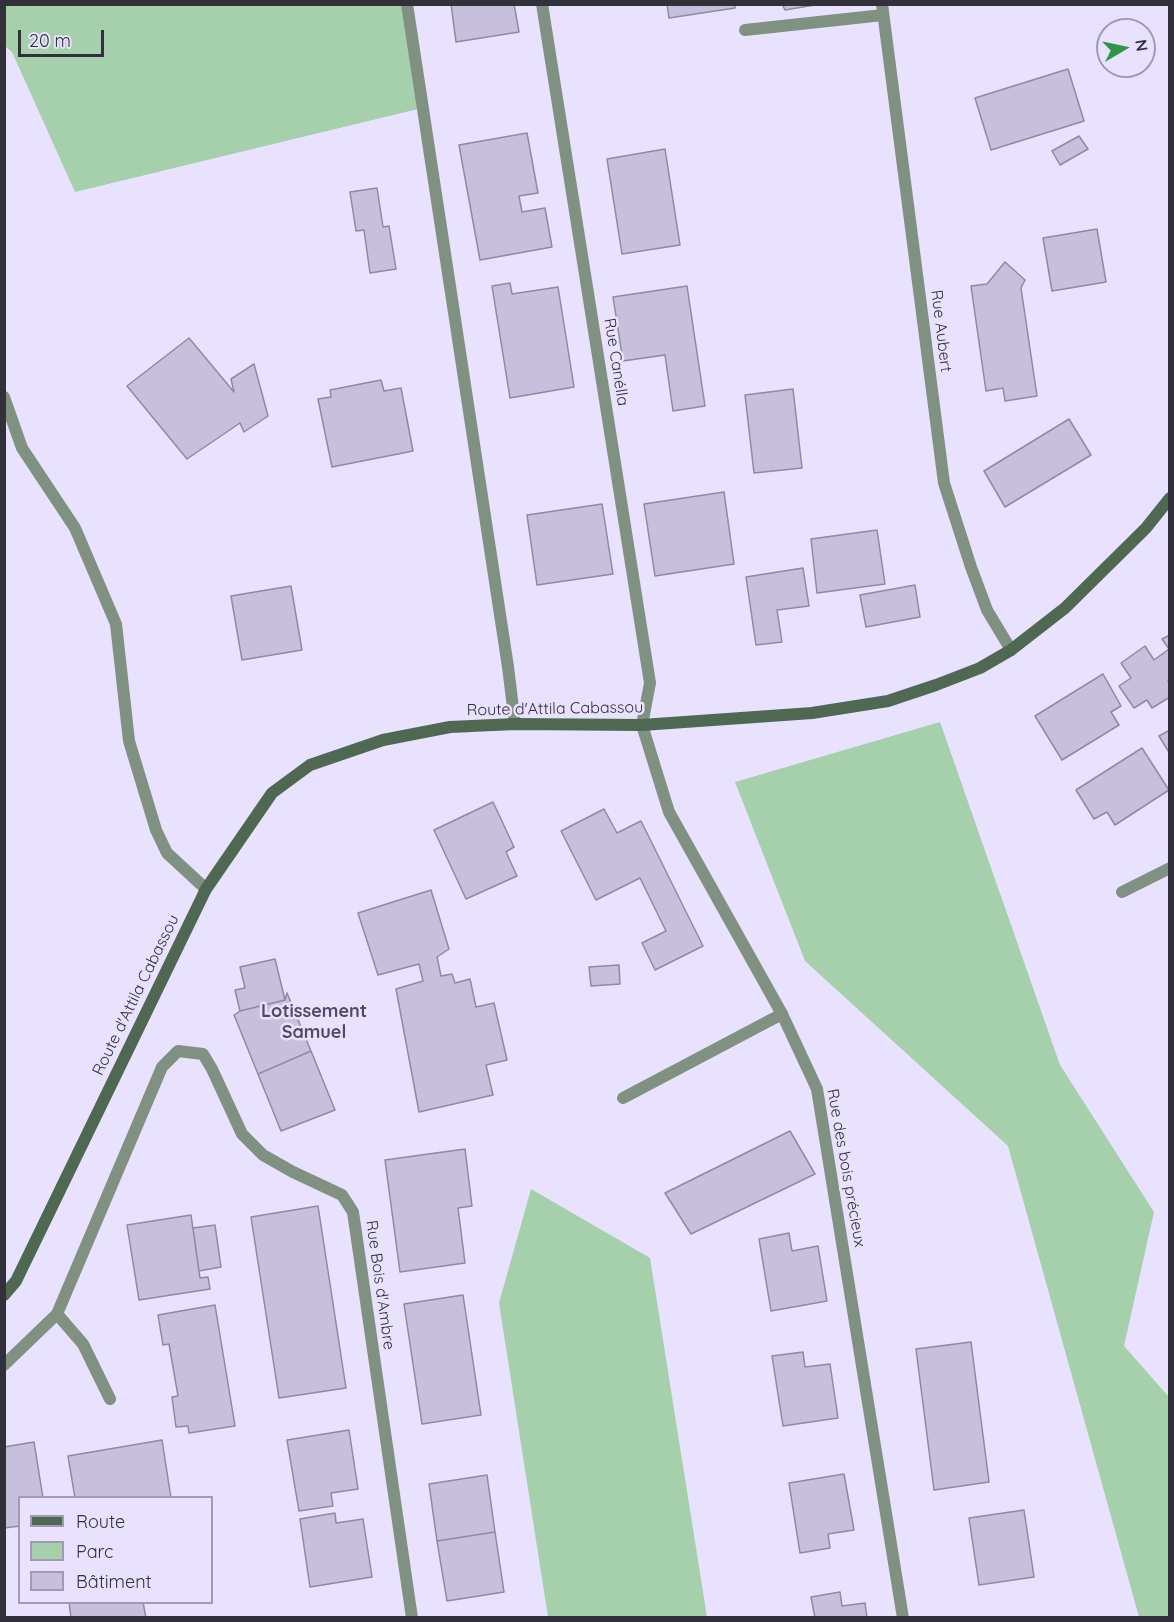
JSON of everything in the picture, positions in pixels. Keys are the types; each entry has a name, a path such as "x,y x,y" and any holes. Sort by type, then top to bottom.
{"main road":[{"name":"Route d'Attila Cabassou","path":"4,1295 16,1281 206,889 272,793 310,765 383,740 450,727 515,724 642,725 812,713 888,701 936,686 980,668 1011,651 1065,608 1146,528 1170,498"}],"street":[{"path":"408,4 515,724"},
{"name":"Rue Canélla","path":"542,4 650,683 642,725"},
{"path":"746,30 882,10"},
{"name":"Rue Aubert","path":"882,10 944,483 987,610 1011,651"},
{"path":"4,397 22,448 75,528 116,624 129,741 156,830 167,853 206,889"},
{"name":"Rue des bois précieux","path":"642,725 669,812 782,1014 817,1089 903,1617"},
{"path":"1122,892 1170,868"},
{"path":"623,1098 782,1014"},
{"name":"Rue Bois d'Ambre","path":"4,1365 57,1314 162,1067 178,1051 202,1054 212,1069 242,1134 263,1155 342,1196 353,1212 412,1617"},
{"path":"57,1314 82,1344 110,1399"}],"green space":[{"path":"5,5 404,5 418,109 75,192 12,52 5,46"},
{"path":"940,722 1060,1065 1154,1212 1124,1346 1169,1397 1169,1617 1139,1617 1008,1146 805,961 735,782"},
{"path":"531,1189 650,1258 707,1617 548,1617 499,1303"}],"building":[{"path":"451,4 514,4 519,32 456,42"},
{"path":"667,4 735,4 735,8 669,18"},
{"path":"782,4 821,4 785,10"},
{"path":"1068,69 1084,121 991,150 975,98"},
{"path":"527,133 538,193 519,196 522,212 545,208 552,247 480,260 459,145"},
{"path":"1079,136 1088,149 1060,165 1052,151"},
{"path":"665,149 680,245 622,254 607,159"},
{"path":"377,188 383,227 389,226 396,269 370,273 364,230 356,231 350,192"},
{"path":"1097,229 1106,282 1052,291 1043,238"},
{"path":"1005,262 1025,280 1021,288 1037,396 1005,401 1003,388 986,391 971,286 987,284"},
{"path":"510,283 512,294 558,287 574,387 510,398 492,286"},
{"path":"687,286 705,406 673,411 665,355 623,361 613,297"},
{"path":"189,338 234,392 231,379 254,364 268,416 244,432 240,423 187,459 127,386"},
{"path":"381,380 384,391 401,388 413,451 332,467 318,399 331,397 330,390"},
{"path":"793,389 802,468 754,473 745,395"},
{"path":"1069,419 1091,455 1005,507 984,471"},
{"path":"724,492 734,564 655,576 644,504"},
{"path":"602,504 613,574 537,585 527,515"},
{"path":"877,530 885,584 817,593 811,539"},
{"path":"803,568 809,606 777,610 782,642 756,645 746,577"},
{"path":"915,585 920,617 866,627 860,595"},
{"path":"291,586 302,650 242,660 231,596"},
{"path":"1170,635 1170,680 1168,681 1170,697 1152,708 1147,700 1134,708 1119,686 1131,678 1121,663 1145,646 1154,660 1169,649 1162,639"},
{"path":"1103,674 1121,706 1111,712 1119,725 1062,760 1035,716"},
{"path":"1170,730 1170,754 1159,736"},
{"path":"1142,748 1169,790 1115,825 1107,812 1094,819 1076,790"},
{"path":"493,802 514,847 506,852 517,876 466,899 434,830"},
{"path":"604,809 617,833 641,821 703,946 655,970 642,943 666,931 640,878 596,900 561,831"},
{"path":"431,890 449,949 437,957 441,976 452,974 455,983 470,979 476,1007 494,1003 507,1060 486,1065 493,1095 419,1112 396,989 423,981 419,964 378,975 358,913"},
{"path":"275,959 285,1000 240,1011 235,990 245,988 240,967"},
{"path":"619,965 620,984 591,986 589,967"},
{"path":"287,993 311,1051 258,1074 234,1015 240,1011 285,1000"},
{"path":"311,1051 335,1110 281,1131 258,1074"},
{"path":"790,1131 815,1174 691,1234 665,1193"},
{"path":"465,1149 472,1206 458,1208 465,1263 400,1272 385,1160"},
{"path":"318,1206 346,1388 279,1398 251,1217"},
{"path":"191,1215 200,1278 208,1277 210,1289 139,1300 127,1225"},
{"path":"215,1225 221,1267 199,1271 193,1228"},
{"path":"789,1233 792,1251 818,1246 827,1301 771,1311 759,1239"},
{"path":"463,1295 481,1415 422,1424 404,1304"},
{"path":"215,1305 235,1426 189,1433 188,1426 176,1427 172,1397 178,1396 169,1344 163,1345 158,1315"},
{"path":"971,1342 989,1482 934,1490 916,1349"},
{"path":"803,1352 805,1367 830,1364 838,1418 783,1426 772,1356"},
{"path":"349,1430 358,1489 331,1493 333,1506 299,1511 287,1440"},
{"path":"162,1440 171,1496 75,1496 68,1456"},
{"path":"34,1442 43,1496 18,1496 18,1526 4,1528 4,1447"},
{"path":"844,1474 854,1530 828,1534 830,1548 800,1553 789,1483"},
{"path":"487,1475 495,1532 437,1541 429,1484"},
{"path":"1024,1510 1034,1577 979,1585 969,1518"},
{"path":"335,1513 336,1523 363,1519 372,1577 310,1587 300,1519"},
{"path":"495,1532 504,1592 447,1601 437,1541"},
{"path":"840,1592 842,1606 865,1603 867,1618 815,1618 811,1597"},
{"path":"69,1604 143,1604 146,1618 71,1618"}],"district":[{"name":"Lotissement Samuel","path":"314,1022"}]}
